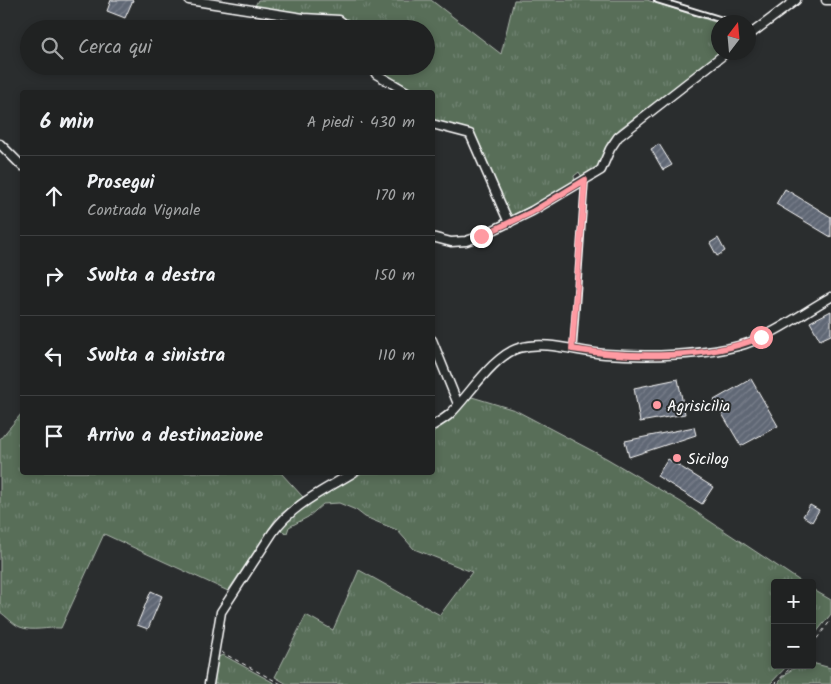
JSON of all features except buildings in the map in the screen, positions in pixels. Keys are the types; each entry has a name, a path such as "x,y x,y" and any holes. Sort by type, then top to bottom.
{"street":[{"path":"189,0 196,3 303,18 339,20"},
{"path":"756,28 796,0"},
{"path":"826,0 831,0"},
{"path":"435,238 451,242 466,241 481,236 509,223 585,180 600,170 618,136 716,60"},
{"path":"378,75 404,90"},
{"path":"435,125 470,134 509,223"},
{"path":"0,144 20,164"},
{"path":"435,424 450,414 499,361 510,352 530,346 572,349 604,354 675,354 728,348 761,337 831,297"},
{"path":"435,347 458,404"},
{"path":"209,684 221,612 280,522 302,503 349,475"}],"lane":[{"path":"657,0 711,16"},
{"path":"572,349 585,180"}],"path":[{"path":"816,640 831,620"},
{"path":"214,648 281,684"},
{"path":"775,684 789,669"}],"green space":[{"path":"258,0 431,0 501,54 514,0 647,0 711,21 711,60 619,129 608,142 595,169 582,177 579,172 574,176 575,182 573,185 511,216 472,131 435,122 435,90 409,90 382,75 435,75 435,20 342,20 339,18 302,15 255,6"},
{"path":"472,397 515,410 606,458 681,502 797,579 771,579 771,669 784,669 770,684 287,684 275,677 306,615 333,630 359,570 440,615 472,572 414,549 397,530 365,517 356,510 339,503 323,504 308,517 289,527 287,533 279,530 291,516 307,504 358,475 435,475 435,430 453,416 468,398"},
{"path":"20,415 20,475 283,475 303,497 277,517 228,591 104,534 61,628 25,628 15,624 0,612 0,439"},
{"path":"816,591 831,600 831,614 816,633"},
{"path":"223,655 276,684 212,684 215,663 218,657"},
{"path":"816,664 831,668 831,684 778,684 792,669 816,669"}],"place":[{"name":"Agrisicilia","path":"657,405"},
{"name":"Sicilog","path":"677,458"}],"route":[{"path":"481,236 532,212 585,180 572,349 604,354 675,354 728,348 745,344 761,337"}]}
